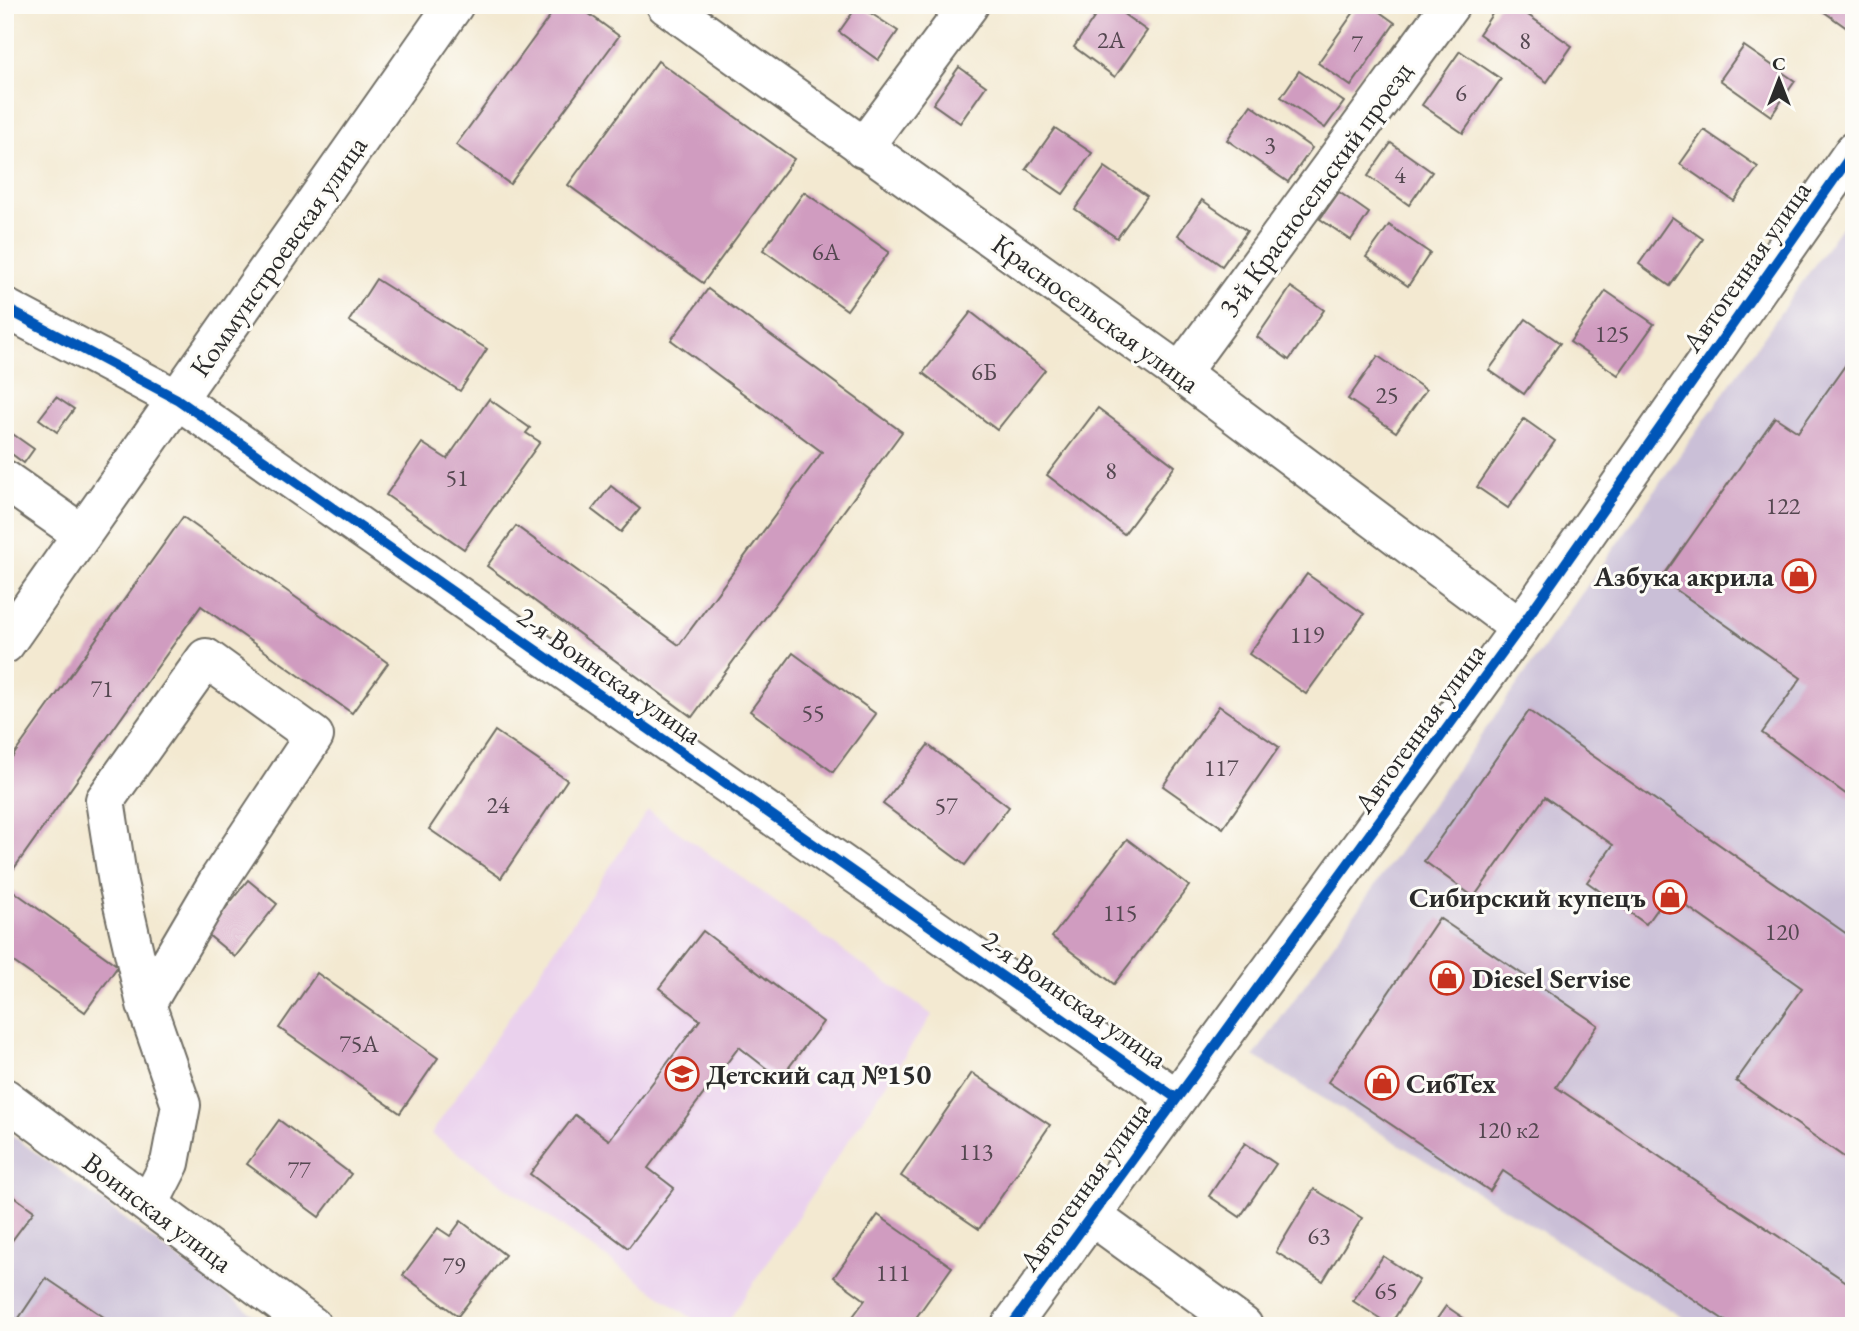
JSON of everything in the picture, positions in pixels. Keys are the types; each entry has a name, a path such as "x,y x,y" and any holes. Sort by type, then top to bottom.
{"street":[{"name":"Коммунстроевская улица","path":"5,644 454,5"},
{"name":"Красносельская улица","path":"666,5 1180,373 1520,628"},
{"path":"863,148 969,5"},
{"name":"3-й Красносельский проезд","path":"1180,373 1450,5"},
{"name":"Автогенная улица","path":"1011,1326 1520,628 1854,151"},
{"name":"2-я Воинская улица","path":"5,308 177,399 1176,1098"},
{"path":"5,480 82,534"},
{"path":"146,1004 220,878 314,736 206,658 105,800 118,883 146,1004 181,1105 170,1163 149,1205"},
{"name":"Воинская улица","path":"5,1098 312,1326"},
{"path":"1092,1216 1243,1326"}],"shaded area":[{"path":"1854,209 1854,1326 1697,1326 1254,1056"},
{"name":"Детский сад №150","path":"648,810 932,1015 725,1326 703,1326 431,1134"},
{"path":"5,1130 269,1326 5,1326"}],"building":[{"path":"558,5 577,5 619,36 510,184 456,145"},
{"path":"858,5 898,31 878,60 839,32"},
{"path":"1103,5 1111,5 1147,31 1115,77 1074,47"},
{"path":"1359,5 1370,5 1395,23 1351,86 1318,63"},
{"path":"1498,5 1514,5 1572,46 1547,82 1479,34"},
{"path":"1823,5 1854,5 1854,33 1820,9"},
{"path":"1744,46 1795,81 1771,116 1720,80"},
{"path":"1460,51 1501,79 1463,133 1422,105"},
{"path":"658,61 794,159 703,283 568,185"},
{"path":"959,67 986,86 960,123 933,104"},
{"path":"1299,71 1344,102 1325,128 1281,97"},
{"path":"1251,105 1312,148 1288,182 1227,140"},
{"path":"1055,128 1092,153 1063,194 1026,169"},
{"path":"1704,130 1758,167 1734,201 1680,164"},
{"path":"1391,143 1432,172 1409,205 1368,176"},
{"path":"1105,167 1147,196 1117,238 1075,209"},
{"path":"804,192 889,252 847,310 763,250"},
{"path":"1339,192 1369,213 1351,240 1320,219"},
{"path":"1202,200 1247,231 1222,266 1178,235"},
{"path":"1672,217 1703,239 1670,286 1639,264"},
{"path":"1389,225 1430,253 1408,286 1366,257"},
{"path":"376,279 487,349 460,391 349,321"},
{"path":"1291,287 1324,310 1289,360 1257,337"},
{"path":"708,289 902,432 692,717 487,566 516,526 679,645 822,452 671,340"},
{"path":"1606,291 1654,324 1618,375 1570,342"},
{"path":"971,312 1045,370 997,430 923,373"},
{"path":"1526,319 1560,343 1524,394 1489,370"},
{"path":"1854,353 1854,800 1762,733 1801,678 1661,579 1775,417 1798,432"},
{"path":"1378,356 1426,390 1396,432 1348,399"},
{"path":"56,397 74,409 57,432 39,419"},
{"path":"489,399 530,428 526,433 540,442 464,549 386,495 422,443 447,459"},
{"path":"1098,408 1175,466 1124,534 1047,475"},
{"path":"1524,419 1555,441 1508,508 1477,487"},
{"path":"7,430 34,449 24,463 5,449"},
{"path":"611,486 640,509 621,532 592,510"},
{"path":"183,517 388,663 352,713 201,606 5,881 5,767"},
{"path":"1307,574 1364,614 1306,694 1249,654"},
{"path":"793,653 876,714 833,772 750,711"},
{"path":"1219,706 1279,747 1223,828 1163,786"},
{"path":"1529,711 1854,939 1854,1164 1736,1081 1802,988 1668,893 1646,924 1587,882 1613,845 1545,797 1474,897 1424,861"},
{"path":"495,731 567,780 501,878 429,829"},
{"path":"928,745 1009,807 965,865 883,804"},
{"path":"1127,839 1189,886 1114,984 1052,937"},
{"path":"248,880 277,904 235,957 206,933"},
{"path":"5,885 118,966 85,1012 5,956"},
{"path":"1439,918 1598,1025 1556,1087 1854,1287 1854,1326 1733,1326 1503,1171 1490,1191 1328,1082"},
{"path":"703,931 823,1022 780,1079 739,1047 648,1168 674,1188 628,1248 530,1174 575,1115 609,1140 700,1020 659,988"},
{"path":"317,973 438,1058 400,1113 279,1028"},
{"path":"972,1073 1050,1125 979,1229 901,1176"},
{"path":"279,1120 351,1174 319,1217 247,1164"},
{"path":"1245,1143 1276,1164 1240,1217 1209,1196"},
{"path":"1314,1189 1362,1218 1323,1281 1276,1252"},
{"path":"5,1190 34,1211 5,1250"},
{"path":"878,1215 952,1267 910,1326 846,1326 865,1300 834,1277"},
{"path":"461,1221 505,1255 458,1316 403,1275 438,1228 450,1236"},
{"path":"1383,1256 1419,1280 1390,1325 1353,1301"},
{"path":"46,1278 117,1326 24,1326 17,1321"},
{"path":"1446,1306 1475,1326 1432,1326"}],"cycle path":[{"path":"1011,1326 1520,628 1854,151"},
{"path":"5,308 177,399 1176,1098"}],"place":[{"name":"Азбука акрила","path":"1799,576"},
{"name":"Сибирский купецъ","path":"1670,897"},
{"name":"Diesel Servise","path":"1447,978"},
{"name":"Детский сад №150","path":"682,1074"},
{"name":"СибТех","path":"1382,1083"}]}
